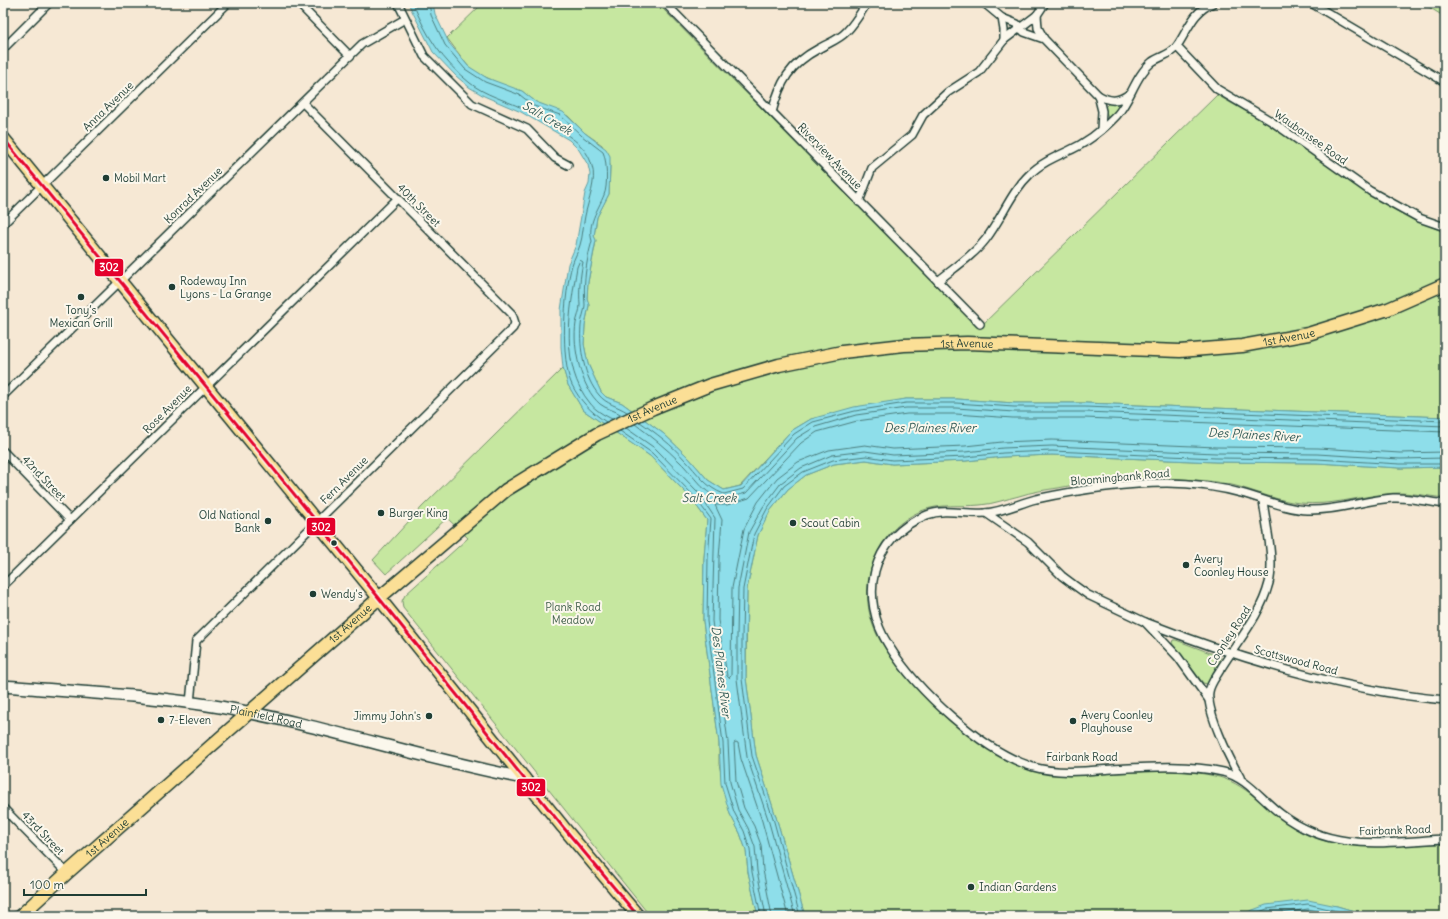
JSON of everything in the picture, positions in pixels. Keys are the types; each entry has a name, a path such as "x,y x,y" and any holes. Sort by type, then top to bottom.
{"main road":[{"path":"3,138 638,916"},
{"name":"1st Avenue","path":"20,916 379,598 506,490 597,434 653,408 710,385 779,365 842,352 904,345 967,343 1180,351 1242,346 1308,334 1388,309 1445,284"}],"street":[{"path":"3,49 49,3"},
{"name":"Anna Avenue","path":"3,224 228,3"},
{"path":"298,3 350,56"},
{"path":"398,3 405,20 424,56 472,104 527,129 555,158 568,165"},
{"name":"Riverview Avenue","path":"665,3 980,324"},
{"path":"772,112 778,89 788,73 808,56 838,39 847,32 867,3"},
{"path":"984,3 1002,18 1017,24 1024,32 1044,39"},
{"path":"859,202 872,168 912,135 923,115 948,92 979,72 1004,40 1037,15 1045,3"},
{"path":"938,281 972,253 986,239 1020,185 1030,174 1045,163 1079,145 1101,130 1118,114 1142,73 1153,61 1167,54 1176,47 1187,25 1198,14 1213,3"},
{"path":"1311,4 1445,82"},
{"path":"1037,15 1038,28 1044,39 1098,95 1107,100 1116,101 1129,94"},
{"path":"1002,18 1004,40"},
{"name":"Konrad Avenue","path":"3,396 304,103 362,44 405,20"},
{"name":"Waubansee Road","path":"1176,47 1217,89 1271,121 1370,191 1419,218 1445,227"},
{"path":"1098,95 1102,111 1101,130"},
{"name":"40th Street","path":"304,103 512,314 515,323"},
{"name":"Rose Avenue","path":"3,586 397,199"},
{"name":"Fern Avenue","path":"190,703 196,641 514,328 515,323"},
{"name":"42nd Street","path":"3,451 70,520"},
{"name":"Bloomingbank Road","path":"986,513 1066,493 1097,488 1168,483 1229,490 1263,501 1307,510 1332,509 1396,498 1445,504"},
{"name":"Coonley Road","path":"1240,777 1230,760 1219,735 1209,700 1209,692 1230,653 1260,609 1270,581 1270,550 1263,501"},
{"name":"Fairbank Road","path":"986,513 937,513 920,519 905,528 892,540 877,566 874,576 872,595 876,620 882,634 890,649 916,683 948,713 986,743 1009,757 1037,768 1088,771 1181,768 1219,771 1240,777 1263,799 1292,822 1330,838 1363,843 1445,839"},
{"name":"Scottswood Road","path":"986,513 1028,542 1062,576 1074,585 1101,601 1145,622 1230,653 1366,690 1408,697 1445,700"},
{"name":"Scottswood Road","path":"1145,622 1178,657 1209,700"},
{"name":"Plainfield Road","path":"3,686 190,703 249,713 466,766 524,778"},
{"name":"43rd Street","path":"3,808 67,873"}],"green space":[{"path":"483,3 657,3 979,328 1217,95 1276,130 1362,189 1402,213 1445,232 1445,417 1085,403 1014,403 957,399 906,399 811,419 791,431 740,486 724,490 708,480 688,457 664,434 622,403 606,397 601,392 588,364 584,344 585,325 589,306 587,298 588,282 596,241 594,236 597,217 609,194 610,165 602,145 585,133 568,116 536,102 522,91 505,86 477,73 468,66 447,38"},
{"path":"1422,3 1439,3 1445,7 1445,17"},
{"path":"1109,103 1116,103 1119,107 1111,117 1108,118 1105,107"},
{"name":"Plank Road Meadow","path":"563,368 568,385 583,410 650,456 690,497 707,520 704,558 703,621 719,743 719,764 730,814 740,833 746,850 748,872 758,916 650,916 403,608 402,601 405,595 468,538 447,518 386,574 373,560 422,507"},
{"path":"1052,455 1216,462 1317,463 1400,468 1445,467 1445,498 1408,493 1393,493 1311,504 1292,502 1222,483 1184,479 1147,479 1102,481 1033,492 995,503 973,506 936,507 921,511 903,521 889,535 878,551 871,569 868,588 869,608 874,627 883,645 903,672 924,696 961,729 1003,757 1021,765 1045,771 1070,774 1170,771 1219,777 1241,787 1291,826 1318,839 1336,844 1372,847 1445,844 1445,916 1371,916 1337,906 1266,906 1237,916 805,916 756,755 746,678 747,589 758,535 770,511 788,489 806,475 834,464 866,460 892,464"},
{"path":"1173,640 1221,657 1207,684 1203,683 1172,643"}],"water":[{"path":"408,3 433,3 435,14 449,43 468,66 487,78 522,91 536,102 563,112 585,133 606,149 610,156 609,194 597,217 594,236 596,240 588,282 587,298 589,305 585,325 584,344 588,364 601,392 606,397 622,403 664,434 688,457 708,480 724,490 741,486 791,431 811,419 854,407 906,399 957,399 1014,403 1085,403 1445,417 1445,467 1400,468 1317,463 1216,462 1052,455 892,464 866,460 834,464 806,475 788,489 770,511 758,535 747,589 746,637 746,678 756,755 805,916 758,916 748,872 746,850 740,833 730,814 721,784 719,743 703,621 704,558 707,520 690,497 650,456 583,410 568,385 563,368 561,347 561,310 568,264 576,245 585,193 589,184 590,174 588,165 579,150 569,140 521,112 484,96 469,87 456,76 433,52"},
{"path":"1308,900 1337,906 1371,916 1237,916 1266,905"}],"transit line":[{"name":"302","path":"3,138 379,598 563,827 638,916"}],"place":[{"name":"Mobil Mart","path":"106,178"},
{"name":"Rodeway Inn Lyons - La Grange","path":"172,287"},
{"name":"Tony’s Mexican Grill","path":"81,297"},
{"name":"Burger King","path":"381,513"},
{"name":"Old National Bank","path":"268,521"},
{"name":"Scout Cabin","path":"793,523"},
{"name":"Avery Coonley House","path":"1186,565"},
{"name":"Wendy's","path":"313,594"},
{"name":"Jimmy John's","path":"429,716"},
{"name":"7-Eleven","path":"161,720"},
{"name":"Avery Coonley Playhouse","path":"1073,721"},
{"name":"Indian Gardens","path":"971,887"}],"water label":[{"name":"Salt Creek","path":"547,118"},
{"name":"Des Plaines River","path":"930,428"},
{"name":"Des Plaines River","path":"1254,435"},
{"name":"Salt Creek","path":"709,498"},
{"name":"Des Plaines River","path":"721,672"}]}
